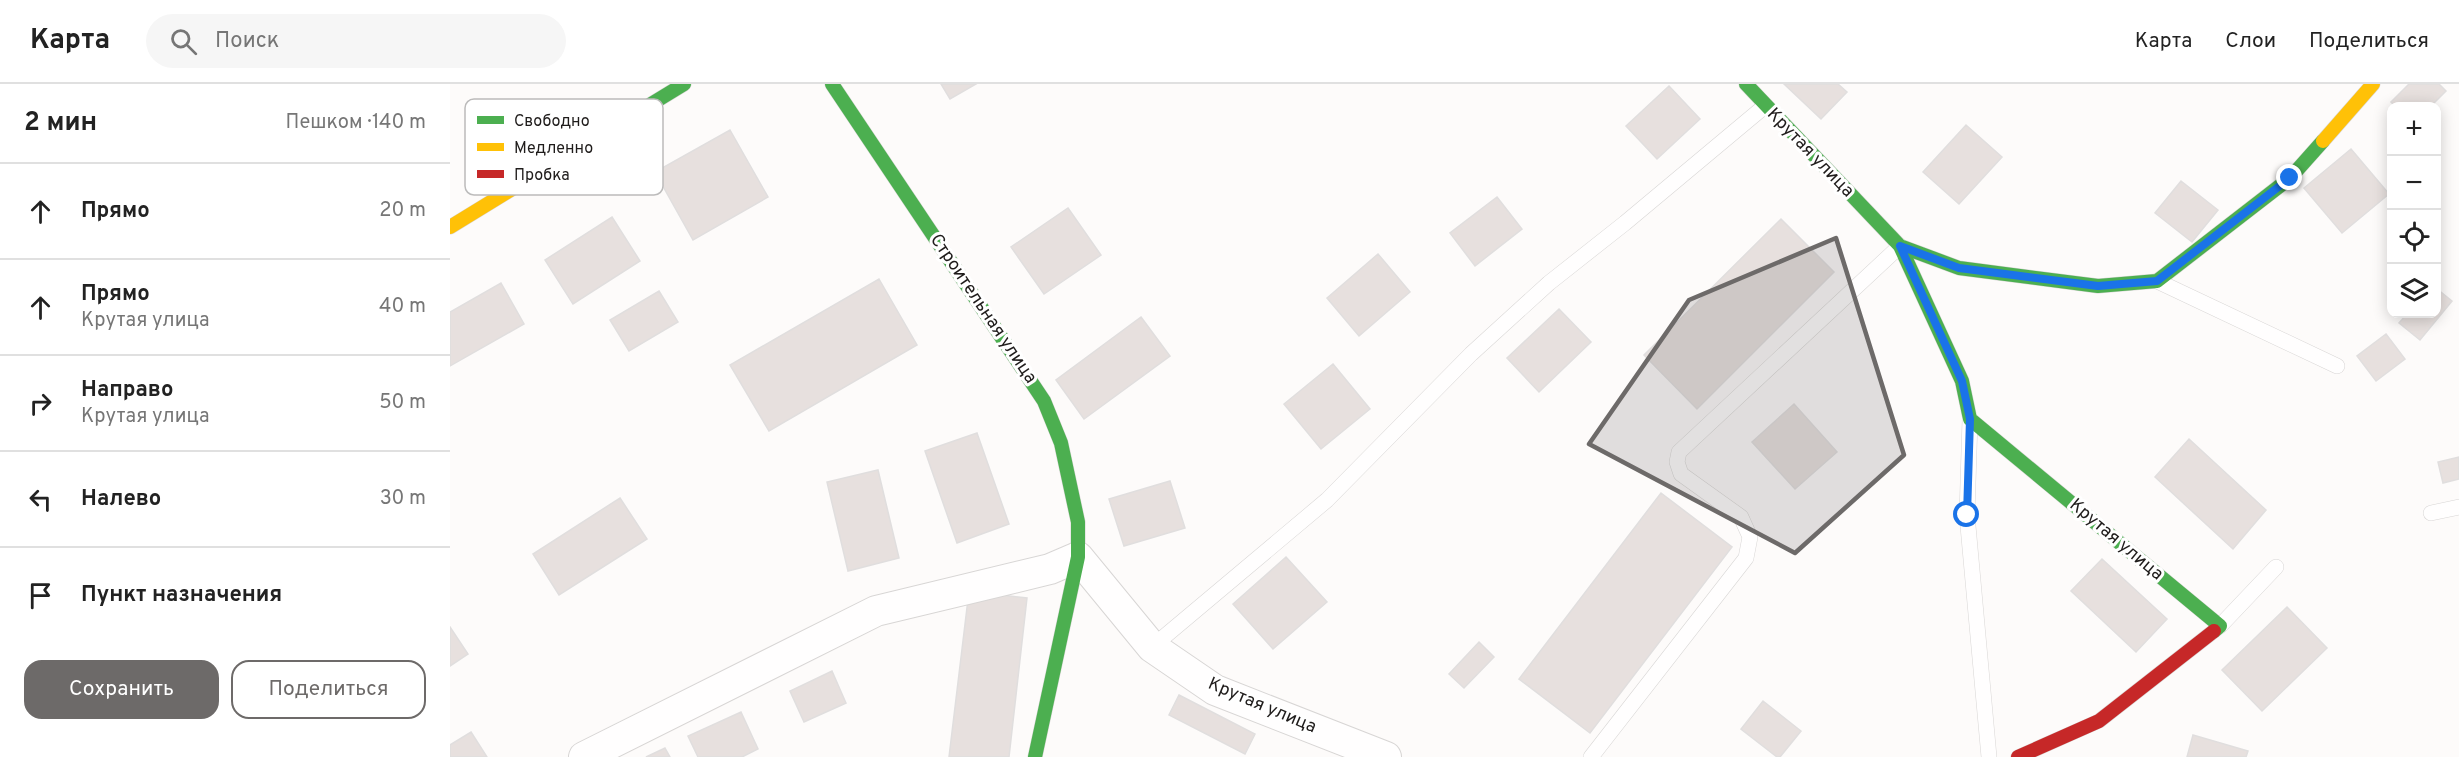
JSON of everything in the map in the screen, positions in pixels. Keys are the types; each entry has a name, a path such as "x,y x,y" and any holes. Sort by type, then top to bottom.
{"street":[{"path":"659,99 684,84"},
{"name":"Строительная улица","path":"832,84 1044,401 1061,443 1078,522 1078,557 1035,757"},
{"name":"Крутая улица","path":"1746,84 1900,246 1962,381 1970,419 2220,626"},
{"path":"2157,281 2290,178 2373,84"},
{"path":"450,227 502,195"},
{"name":"Крутая улица","path":"1900,246 1959,268 2098,286 2157,281"},
{"path":"584,757 876,612 1050,568 1078,557"},
{"name":"Крутая улица","path":"1078,557 1152,647 1215,690 1386,757"},
{"path":"2018,757 2099,721 2220,626"}],"lane":[{"path":"1152,647 1327,500 1471,354 1549,282 1625,223 1765,106"},
{"path":"1591,757 1746,558 1750,537 1741,516 1682,474 1677,462 1679,452 1900,246"},
{"path":"2157,281 2337,366"},
{"path":"1970,419 1967,515 1989,757"},
{"path":"2432,513 2459,507"},
{"path":"2220,626 2276,567"}],"highlighted area":[{"path":"1836,238 1904,455 1795,553 1589,444 1689,300"}],"building":[{"path":"941,84 976,84 950,99"},
{"path":"1784,84 1838,84 1847,92 1821,119"},
{"path":"2409,84 2439,84 2446,91 2435,102 2391,102"},
{"path":"1669,86 1700,119 1657,159 1626,126"},
{"path":"1966,125 2002,157 1959,204 1923,172"},
{"path":"730,130 768,197 693,240 663,186 663,168"},
{"path":"2351,149 2387,192 2387,196 2342,233 2304,188"},
{"path":"2181,181 2218,210 2192,242 2155,213"},
{"path":"1497,197 1522,229 1475,266 1450,233"},
{"path":"1068,208 1101,255 1044,294 1011,247"},
{"path":"612,217 640,261 573,304 545,260"},
{"path":"1781,219 1834,272 1697,409 1644,355"},
{"path":"1378,254 1410,292 1359,336 1327,298"},
{"path":"879,279 917,345 769,431 730,365"},
{"path":"501,283 524,324 450,366 450,312"},
{"path":"659,291 678,322 629,351 610,320"},
{"path":"2441,292 2452,301 2441,314"},
{"path":"1559,309 1591,342 1539,392 1507,358"},
{"path":"1141,317 1170,356 1084,419 1056,380"},
{"path":"2403,318 2438,318 2420,340 2399,323"},
{"path":"2386,334 2405,359 2376,381 2357,356"},
{"path":"1333,364 1370,409 1321,449 1284,404"},
{"path":"1794,404 1837,452 1795,489 1752,442"},
{"path":"977,433 1009,524 957,543 925,451"},
{"path":"2189,439 2266,510 2233,549 2155,477"},
{"path":"2459,457 2459,479 2443,483 2438,462"},
{"path":"878,470 899,558 848,571 827,482"},
{"path":"1170,481 1185,528 1124,546 1109,499"},
{"path":"1661,493 1732,547 1590,733 1519,679"},
{"path":"620,498 647,539 559,595 533,554"},
{"path":"1286,557 1327,602 1273,649 1233,604"},
{"path":"2102,559 2167,619 2136,652 2071,591"},
{"path":"969,591 1027,598 1009,757 949,757"},
{"path":"2287,607 2327,648 2262,711 2222,670"},
{"path":"450,627 468,654 450,666"},
{"path":"1479,642 1494,657 1464,688 1449,674"},
{"path":"832,671 846,703 804,722 790,691"},
{"path":"1179,695 1255,734 1245,754 1169,715"},
{"path":"1763,701 1801,731 1780,757 1741,729"},
{"path":"741,712 758,749 742,757 698,757 688,736"},
{"path":"471,732 487,757 450,757 450,745"},
{"path":"2193,735 2248,751 2246,757 2187,757"},
{"path":"665,748 670,757 646,757"}],"traffic: fast":[{"path":"659,99 684,84"},
{"path":"832,84 1044,401 1061,443 1078,522 1078,557 1035,757"},
{"path":"1746,84 1900,246 1959,268 2098,286 2157,281 2290,178 2323,141"},
{"path":"1900,246 1962,381 1970,419 2220,626 2214,631"}],"traffic: slow":[{"path":"2323,141 2373,84"},
{"path":"450,227 502,195"}],"traffic: jam":[{"path":"2018,757 2099,721 2214,631"}],"route":[{"path":"1967,515 1970,419 1962,381 1900,246 1959,268 2098,286 2157,281 2290,178"}]}
